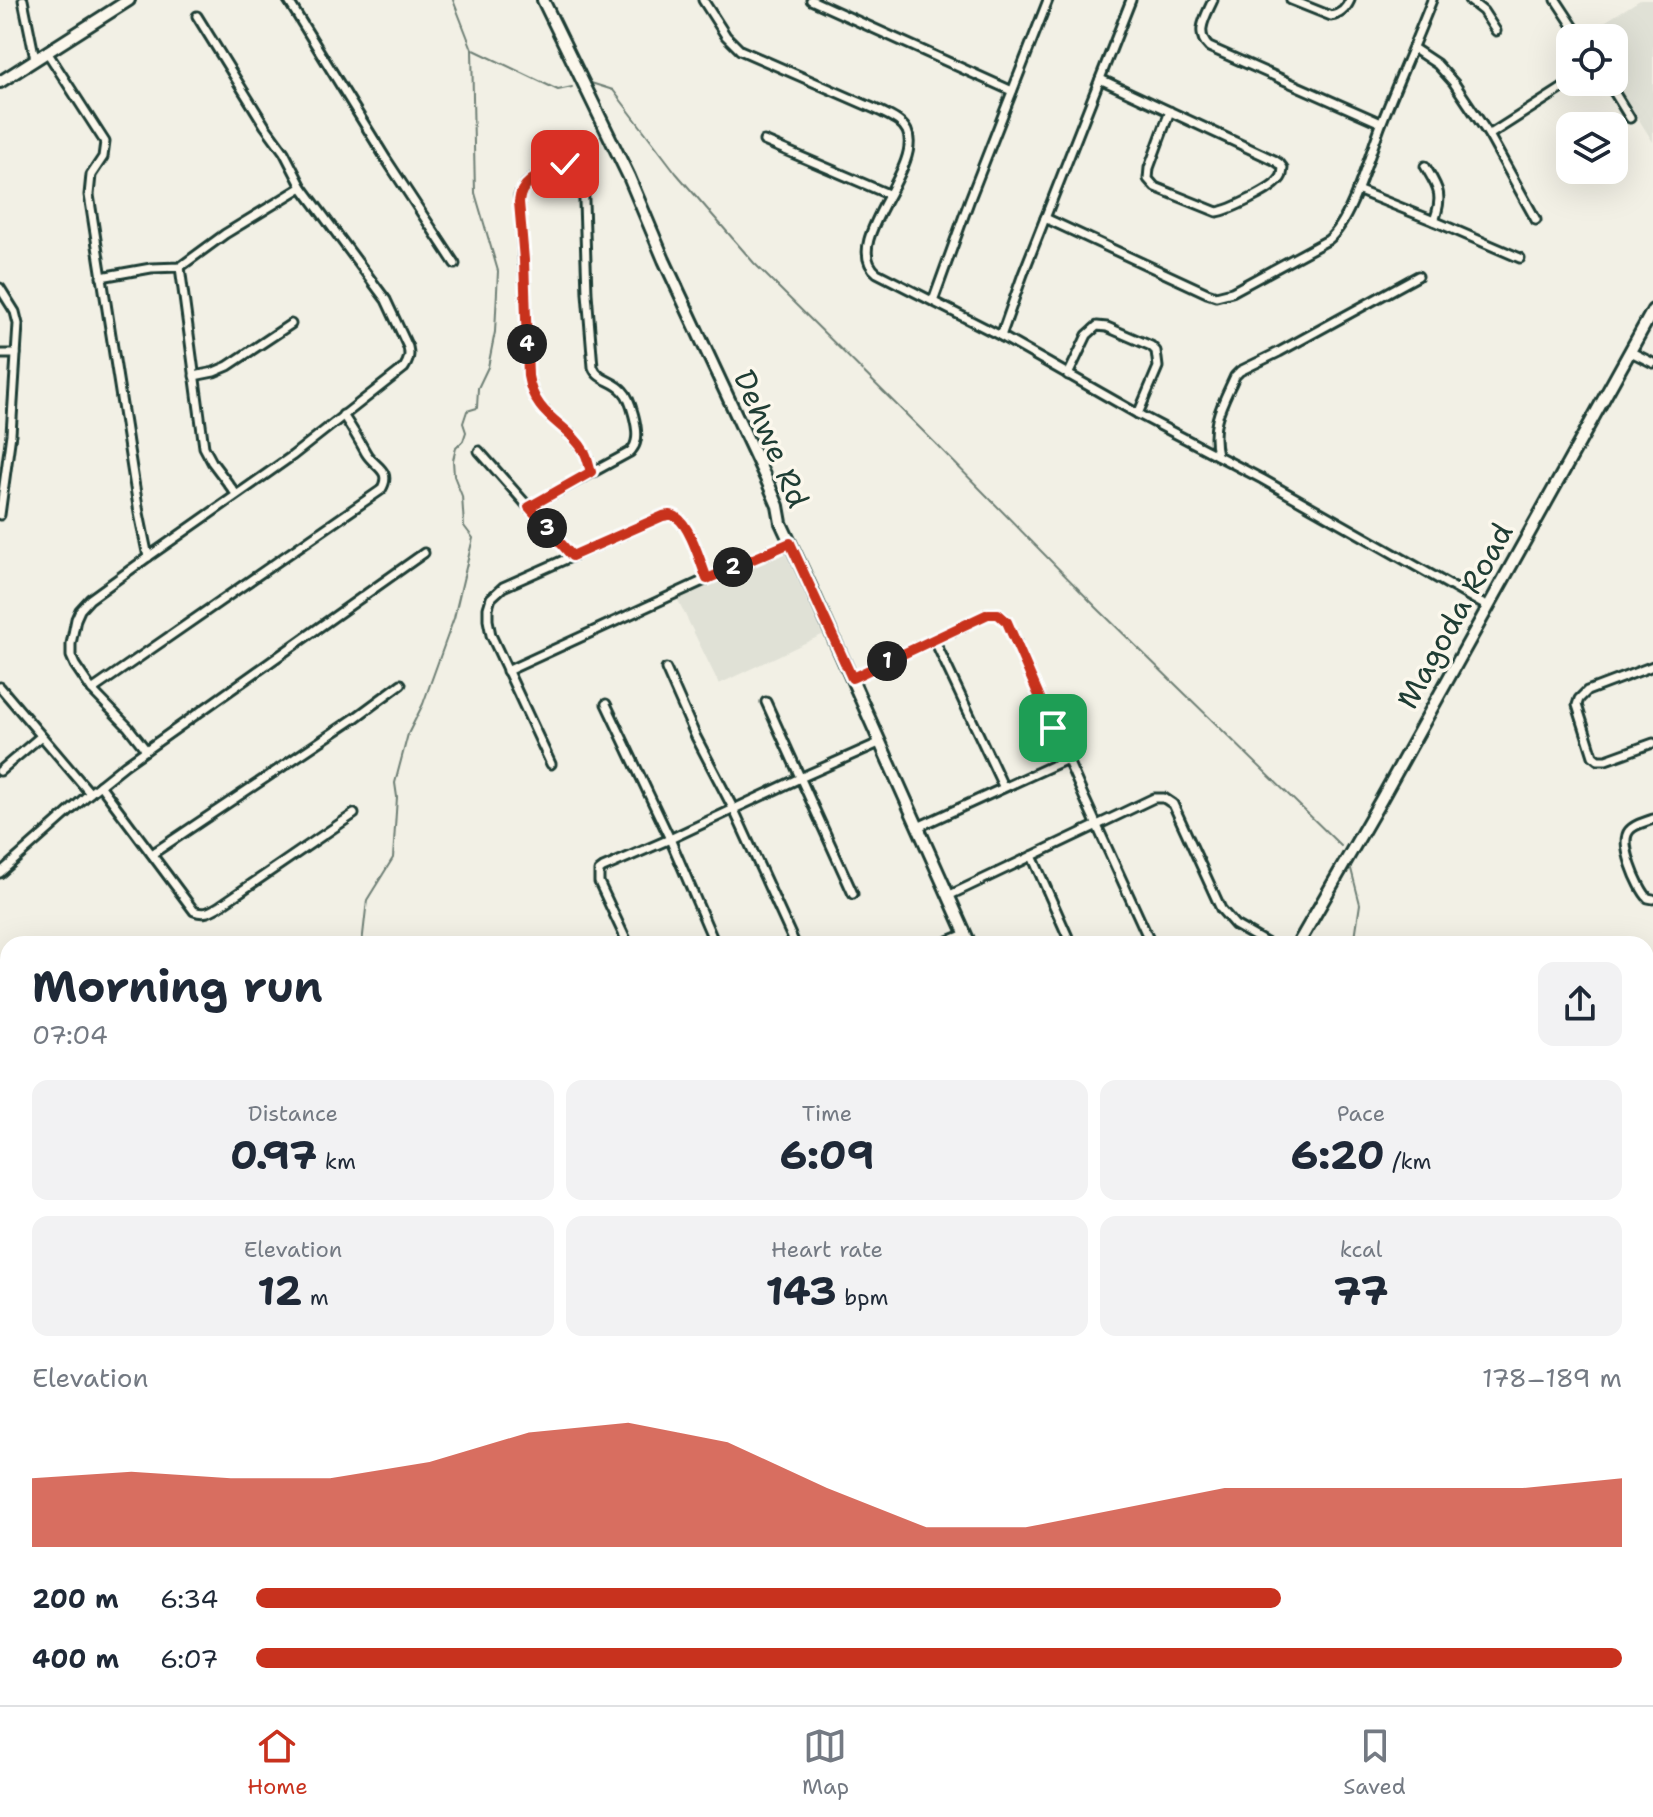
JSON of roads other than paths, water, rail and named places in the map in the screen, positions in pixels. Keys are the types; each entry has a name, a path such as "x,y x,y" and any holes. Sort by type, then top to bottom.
{"street":[{"path":"23,0 35,59"},
{"path":"0,82 129,0"},
{"path":"288,0 455,264"},
{"name":"Dehwe Rd","path":"543,0 629,177 664,260 768,483 778,506 781,523 967,936"},
{"path":"703,0 726,36 740,50 882,112 907,131 909,149 905,162 865,249 868,265 877,273 1001,336 1488,607"},
{"path":"811,0 1012,91"},
{"path":"933,301 1048,0"},
{"path":"1001,336 1131,0"},
{"path":"1213,0 1201,30 1209,47 1381,123"},
{"path":"1291,0 1331,16 1344,10 1350,0"},
{"path":"1045,218 1216,296 1232,292 1328,240 1340,228 1357,190 1432,0"},
{"path":"1469,0 1483,11 1496,31"},
{"path":"1556,0 1572,24"},
{"path":"146,750 92,690 71,656 76,619 84,604 292,456 404,368 409,355 386,300 302,187 284,152 197,16"},
{"path":"1413,48 1443,69 1489,135 1536,220"},
{"path":"47,52 105,142 103,157 91,175 89,185 101,277 148,557"},
{"path":"1100,79 1170,111 1280,164 1283,168 1279,180 1227,210 1217,212 1155,187 1148,179 1149,168 1170,111"},
{"path":"1489,135 1556,92"},
{"path":"1617,96 1630,118"},
{"path":"764,141 888,194"},
{"path":"529,507 630,452 636,442 637,431 624,391 597,375 593,367 583,171 580,165 570,162 531,180 519,196 528,376 537,403 584,451 591,472"},
{"path":"1425,166 1440,195 1434,221"},
{"path":"101,277 151,268 180,267 225,234 302,187"},
{"path":"1357,190 1520,258"},
{"path":"180,267 204,447 236,494"},
{"path":"1217,455 1214,428 1235,376 1240,371 1418,276"},
{"path":"0,288 15,312 18,324 11,434 0,515"},
{"name":"Magoda Road","path":"1303,936 1653,310"},
{"path":"194,376 228,366 291,324"},
{"path":"1068,375 1087,335 1097,326 1107,327 1151,346 1156,351 1158,367 1138,414"},
{"path":"1631,352 1653,363"},
{"path":"0,354 16,354"},
{"path":"92,690 381,490 385,479 380,467 368,457 343,415"},
{"path":"0,434 11,434"},
{"path":"479,451 572,556"},
{"path":"551,764 491,635 488,608 491,598 503,587 669,515 680,520 686,528 707,579"},
{"path":"507,671 790,543"},
{"path":"0,873 90,793 146,750 424,553"},
{"path":"852,678 988,614 1003,616 1147,936"},
{"path":"934,639 1003,786"},
{"path":"1653,666 1587,691 1577,705 1593,756 1598,760 1653,743"},
{"path":"666,669 791,936"},
{"path":"152,854 401,684"},
{"path":"0,687 90,793"},
{"path":"766,702 853,894"},
{"path":"606,704 712,936"},
{"path":"0,771 40,737"},
{"path":"624,936 599,882 599,871 881,742"},
{"path":"918,827 1067,759"},
{"path":"100,785 194,911 205,914 354,814"},
{"path":"948,896 1160,797 1173,804 1221,909 1235,925 1254,936"},
{"path":"1653,819 1631,828 1625,840 1644,894 1653,899"},
{"path":"1032,856 1067,936"}],"waterway":[{"path":"363,936 367,900 393,858 395,783 408,734 423,704 454,618 473,538 464,526 462,496 454,476 453,460 466,432 463,423 467,411 477,408 478,388 488,367 495,332 498,271 475,193 472,49 453,0"},
{"path":"472,49 558,90 572,87"},
{"path":"591,83 613,90 676,173 754,263 1097,608 1341,846"},
{"path":"1350,865 1360,904 1355,936"}]}
